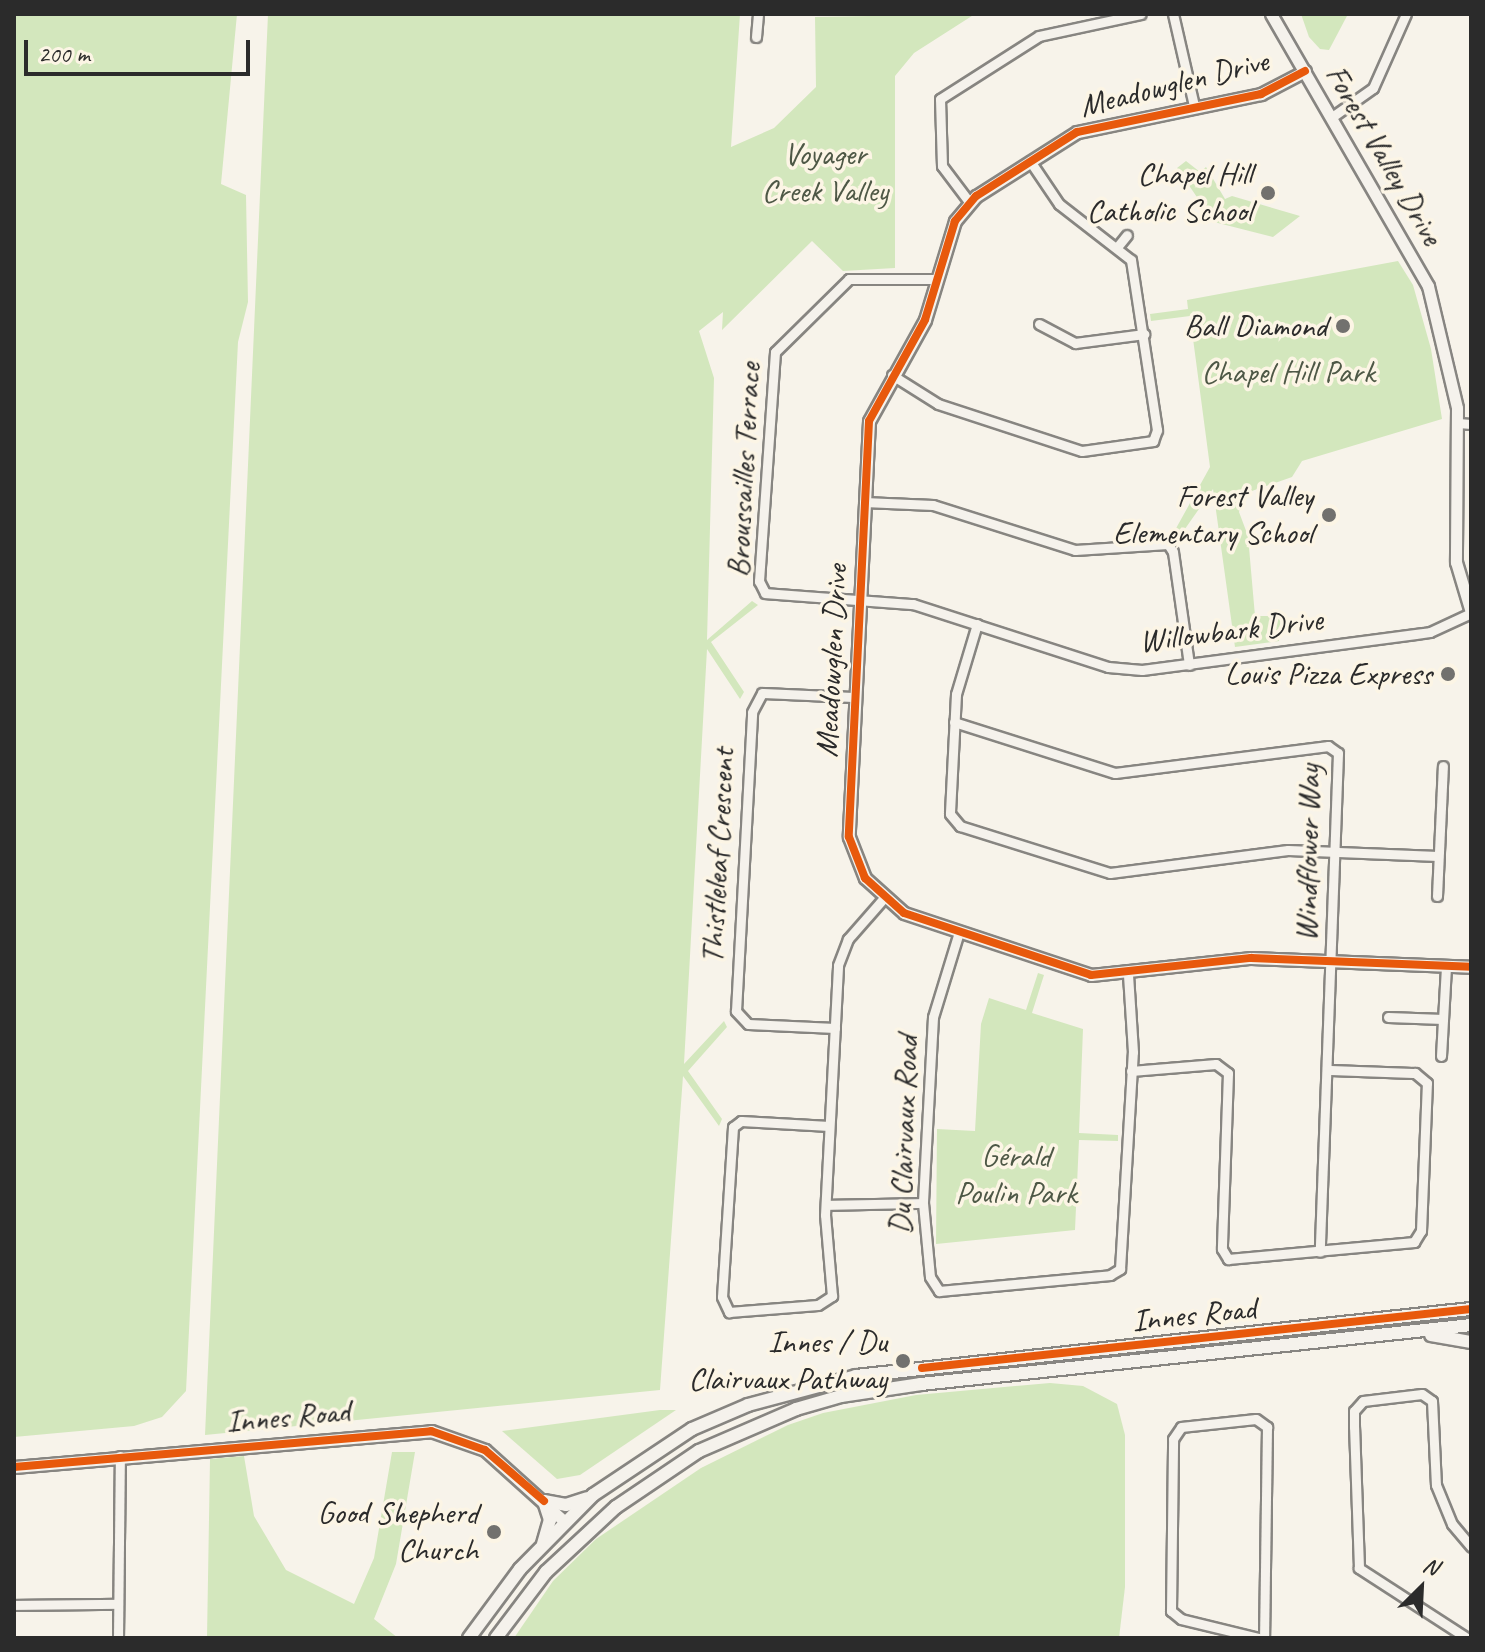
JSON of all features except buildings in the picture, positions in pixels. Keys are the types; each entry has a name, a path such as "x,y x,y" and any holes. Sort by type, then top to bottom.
{"main road":[{"path":"1441,1313 1471,1301"},
{"name":"Innes Road","path":"1471,1309 939,1366 814,1385 692,1429 593,1495 565,1522 581,1536 699,1451 754,1425 841,1396 1471,1325"},
{"path":"1388,1334 1448,1336 1471,1342"},
{"path":"543,1545 550,1520 544,1501 566,1505 593,1495"},
{"path":"469,1638 565,1522"},
{"path":"496,1638 546,1572 581,1536"}],"street":[{"path":"756,37 758,14"},
{"path":"970,203 942,166 940,99 1039,36 1141,14"},
{"path":"1173,14 1194,106"},
{"name":"Forest Valley Drive","path":"1271,14 1428,286 1446,346 1458,423 1456,562 1471,612"},
{"path":"1332,117 1373,88 1406,14"},
{"name":"Meadowglen Drive","path":"1305,71 1267,92 1077,132 970,203 949,235 925,320 869,421 849,837 865,878 883,899 904,913 1084,973 1128,975 1251,958 1471,967"},
{"path":"892,375 944,406 1082,451 1145,445 1157,430 1135,269 1118,246 1059,204 1030,161"},
{"path":"1118,246 1127,235"},
{"name":"Broussailles Terrace","path":"859,600 771,595 761,589 771,360 779,344 849,279 937,279"},
{"path":"1039,324 1075,343 1144,334"},
{"path":"1458,423 1471,424"},
{"path":"864,502 933,505 1075,550 1168,544 1173,552 1189,665"},
{"name":"Willowbark Drive","path":"859,600 913,604 1108,667 1142,670 1437,631 1471,612"},
{"path":"977,624 958,684 954,722 950,814 960,826 1110,873 1288,850 1438,856"},
{"name":"Thistleleaf Crescent","path":"835,1028 748,1024 736,1011 752,712 762,693 854,697"},
{"name":"Windflower Way","path":"954,722 1115,773 1328,746 1341,760 1320,1252"},
{"path":"1437,896 1443,766"},
{"path":"829,1126 741,1121 733,1127 722,1297 725,1309 734,1314 829,1301 833,1290 826,1205 835,1028 843,947 883,899"},
{"name":"Du Clairvaux Road","path":"959,932 933,1017 923,1203 930,1277 939,1291 1116,1273 1123,1264 1131,1071 1128,975"},
{"path":"1441,1056 1446,966"},
{"path":"1388,1017 1443,1019"},
{"path":"1131,1071 1216,1064 1228,1073 1224,1255 1237,1261 1408,1243 1419,1236 1428,1090 1425,1079 1415,1073 1328,1070"},
{"path":"826,1205 923,1203"},
{"path":"1467,1638 1359,1568 1354,1411 1363,1401 1422,1394 1432,1401 1436,1485 1452,1524 1471,1547"},
{"path":"1256,1419 1269,1435 1262,1638 1203,1625 1176,1617 1170,1604 1173,1439 1181,1427 1256,1419"},
{"name":"Innes Road","path":"14,1467 431,1431 485,1450 565,1522"},
{"path":"118,1638 120,1456"},
{"path":"14,1605 118,1604"},
{"path":"1200,1638 1203,1625"}],"green space":[{"path":"14,14 237,14 221,184 246,195 248,302 238,342 186,1391 162,1417 134,1426 14,1437"},
{"name":"Voyager Creek Valley","path":"268,14 740,14 731,147 774,128 816,87 815,17 975,14 914,53 895,76 895,268 843,271 812,241 722,330 723,312 699,331 714,378 707,640 752,601 758,605 711,642 744,692 740,699 707,649 684,1064 724,1021 727,1027 688,1071 722,1119 719,1126 683,1076 660,1390 205,1435"},
{"path":"1301,14 1348,14 1329,50 1320,49 1309,37"},
{"path":"1186,161 1200,172 1206,167 1225,199 1232,196 1300,216 1273,237 1214,222 1177,168"},
{"name":"Chapel Hill Park","path":"1398,261 1413,285 1431,349 1442,419 1302,461 1292,477 1246,493 1239,512 1248,536 1255,616 1281,616 1279,641 1235,647 1213,489 1180,536 1174,532 1210,467 1190,316 1151,321 1150,314 1188,309 1187,300"},
{"name":"Gérald Poulin Park","path":"1038,973 1044,975 1032,1013 1083,1029 1079,1133 1118,1135 1118,1141 1079,1140 1075,1230 936,1244 937,1129 975,1131 981,1024 989,998 1026,1010"},
{"path":"1050,1383 1083,1386 1117,1404 1125,1435 1125,1587 1119,1638 514,1638 553,1581 596,1539 701,1468 788,1425 823,1413 916,1395"},
{"path":"676,1410 580,1475 557,1479 502,1431"},
{"path":"392,1452 415,1452 396,1564 374,1619 398,1638 207,1638 210,1459 244,1456 254,1516 286,1570 354,1604 374,1558"}],"cycle path":[{"path":"1305,71 1261,94 1077,132 976,196 955,221 925,320 869,421 849,837 865,878 904,913 1091,975 1251,958 1471,967"},
{"path":"922,1368 1471,1309"},
{"path":"14,1467 431,1431 485,1450 544,1501"}],"place":[{"name":"Chapel Hill Catholic School","path":"1268,193"},
{"name":"Ball Diamond","path":"1343,326"},
{"name":"Forest Valley Elementary School","path":"1329,515"},
{"name":"Louis Pizza Express","path":"1448,674"},
{"name":"Innes / Du Clairvaux Pathway","path":"903,1361"},
{"name":"Good Shepherd Church","path":"494,1532"}]}
